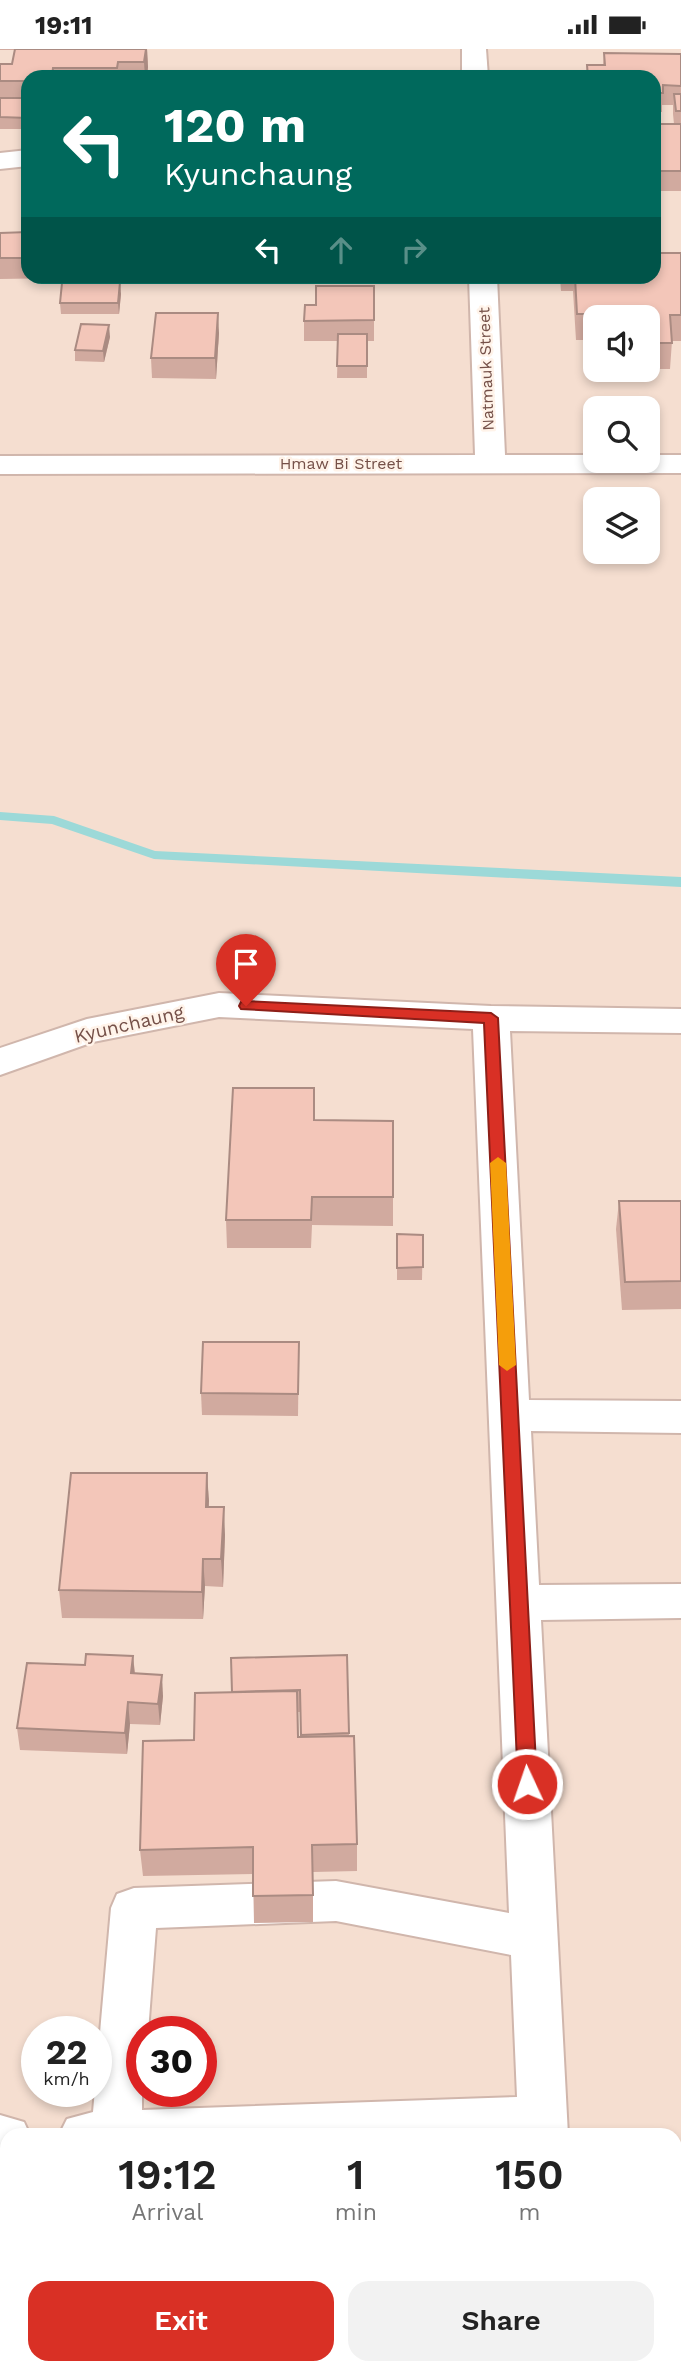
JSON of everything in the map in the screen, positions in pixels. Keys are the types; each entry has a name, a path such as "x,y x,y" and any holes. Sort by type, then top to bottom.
{"street":[{"path":"474,49 475,70"},
{"path":"0,161 21,158"},
{"name":"Natmauk Street","path":"483,284 489,463"},
{"name":"Hmaw Bi Street","path":"0,465 681,464"},
{"name":"Kyunchaung","path":"0,1062 87,1031 219,1005 491,1018 681,1021"},
{"path":"480,2128 543,2127 491,1018"},
{"path":"510,1415 681,1417"},
{"path":"519,1603 681,1601"},
{"path":"101,2128 134,1908 336,1901 535,1939"}],"shaded area":[{"path":"0,49 681,49 681,2128 0,2128"}],"building":[{"path":"15,49 146,49 144,62 118,62 117,68 21,70 21,81 0,81 0,64 12,64"},
{"path":"604,53 681,54 681,86 663,85 661,93 661,70 587,70 587,65 605,65"},
{"path":"674,94 681,94 681,111 676,111"},
{"path":"0,98 21,98 21,118 0,117"},
{"path":"661,124 681,124 681,171 661,171"},
{"path":"21,232 21,258 0,258 0,233"},
{"path":"661,253 681,253 681,315 670,315 672,343 660,343 660,305 583,305 583,314 577,314 575,284 661,284"},
{"path":"62,284 120,284 118,303 60,303"},
{"path":"316,286 374,286 374,320 304,321 305,305 316,305"},
{"path":"156,313 218,313 215,358 151,358"},
{"path":"81,324 109,325 103,351 75,350"},
{"path":"338,334 367,334 367,366 337,366"},
{"path":"233,1088 314,1088 314,1120 393,1121 393,1197 312,1197 311,1220 226,1220"},
{"path":"619,1201 681,1201 681,1281 625,1282"},
{"path":"397,1234 423,1235 423,1267 397,1268"},
{"path":"203,1342 299,1342 298,1394 201,1393"},
{"path":"71,1473 207,1473 206,1507 224,1507 221,1559 203,1559 202,1592 59,1590"},
{"path":"86,1654 133,1656 131,1673 162,1675 158,1704 128,1702 125,1733 17,1728 27,1663 85,1665"},
{"path":"347,1655 349,1733 301,1735 300,1690 232,1692 231,1658"},
{"path":"297,1691 298,1737 354,1736 357,1844 312,1845 313,1895 253,1896 253,1847 140,1850 143,1741 194,1740 195,1693"}],"waterway":[{"path":"0,816 54,820 154,855 681,882"}],"slow traffic":[{"path":"498,1163 507,1365"}],"route":[{"path":"246,1006 491,1018 527,1784"}]}
